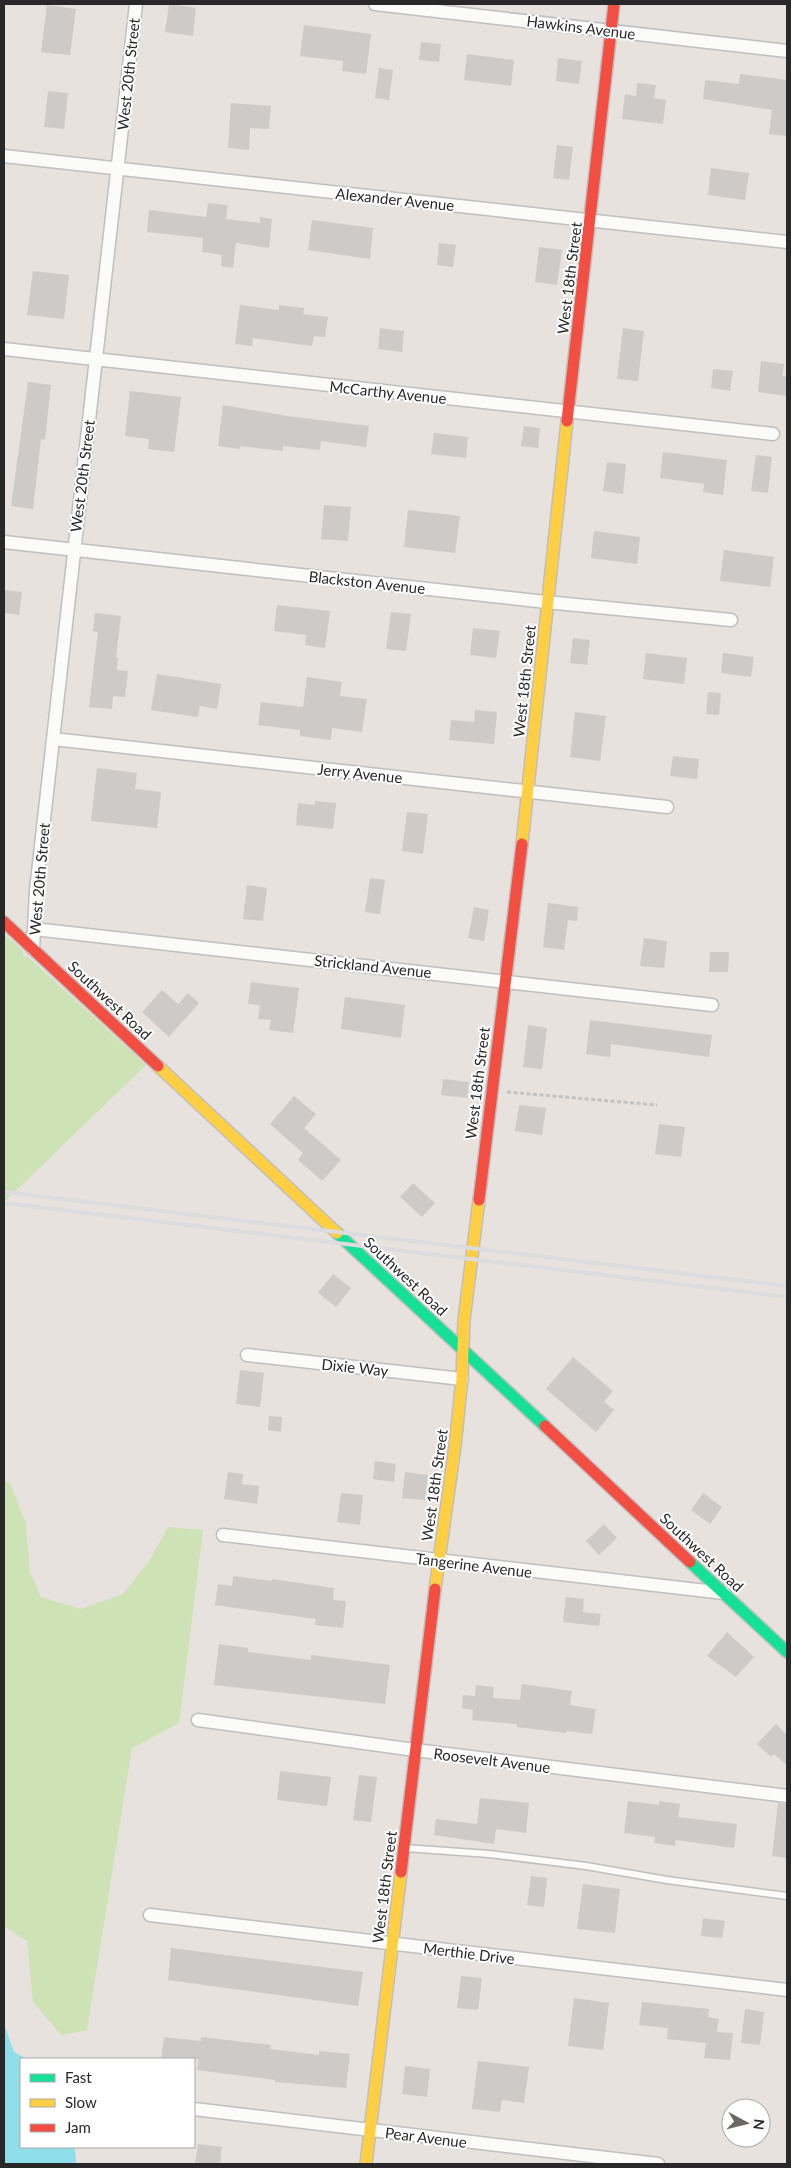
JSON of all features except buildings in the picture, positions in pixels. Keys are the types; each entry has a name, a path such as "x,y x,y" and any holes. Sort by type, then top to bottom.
{"street":[{"name":"West 20th Street","path":"32,949 36,890 54,739 73,550 97,359 136,4"},
{"name":"Hawkins Avenue","path":"374,4 787,51"},
{"name":"West 18th Street","path":"366,2164 438,1561 462,1379 464,1320 528,791 546,602 614,4"},
{"name":"Alexander Avenue","path":"4,156 787,242"},
{"name":"McCarthy Avenue","path":"4,349 773,434"},
{"name":"Blackston Avenue","path":"4,542 546,602 731,620"},
{"name":"Jerry Avenue","path":"54,739 667,807"},
{"name":"Southwest Road","path":"4,922 787,1652"},
{"name":"Strickland Avenue","path":"34,929 712,1005"},
{"name":"Dixie Way","path":"247,1355 462,1379"},
{"name":"Tangerine Avenue","path":"223,1535 724,1593"},
{"name":"Roosevelt Avenue","path":"198,1720 415,1750 787,1796"},
{"name":"Merthie Drive","path":"150,1915 787,1990"},
{"name":"Pear Avenue","path":"195,2109 658,2164"}],"lane":[{"path":"403,1848 489,1854 787,1896"}],"path":[{"path":"491,1091 657,1105"}],"green space":[{"path":"4,934 23,951 23,956 28,957 146,1065 4,1202"},
{"path":"4,1481 10,1483 26,1524 30,1572 41,1597 81,1609 123,1594 150,1560 168,1527 203,1530 179,1723 132,1748 87,2030 61,2035 33,2002 27,1941 4,1926"}],"water":[{"path":"4,2024 14,2052 25,2058 20,2058 20,2148 75,2148 76,2164 4,2164"}],"railway":[{"path":"4,1192 787,1286"},
{"path":"4,1203 787,1297"}],"traffic: fast":[{"path":"337,1233 545,1426"},
{"path":"690,1562 787,1652"}],"traffic: slow":[{"path":"522,844 567,421"},
{"path":"158,1066 337,1233"},
{"path":"435,1589 455,1446 462,1379 464,1320 479,1200"},
{"path":"366,2164 401,1872"}],"traffic: jam":[{"path":"567,421 614,4"},
{"path":"479,1200 522,844"},
{"path":"4,922 158,1066"},
{"path":"545,1426 690,1562"},
{"path":"401,1872 435,1589"}]}
